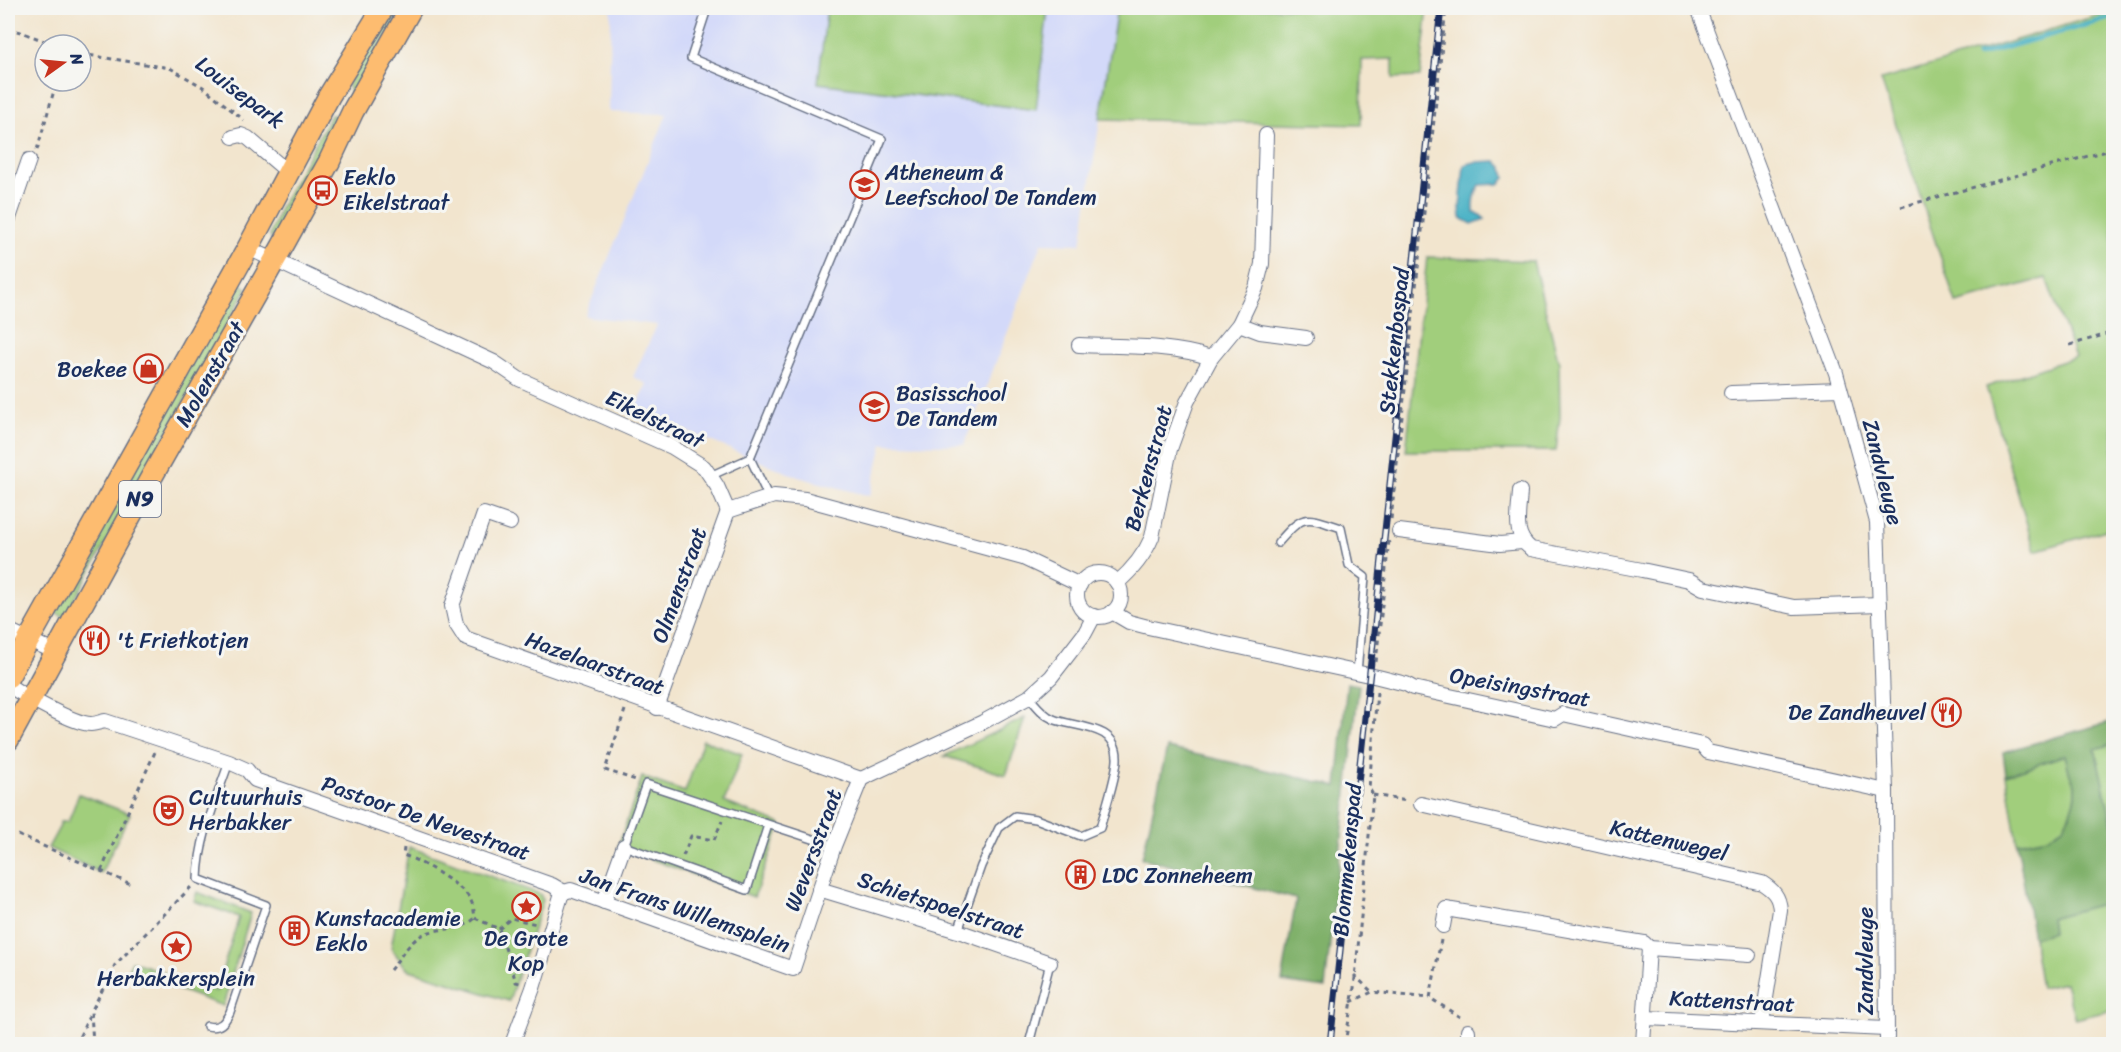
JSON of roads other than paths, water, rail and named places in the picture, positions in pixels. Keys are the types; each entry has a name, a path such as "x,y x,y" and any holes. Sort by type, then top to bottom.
{"main road":[{"name":"Molenstraat","path":"8,677 248,248 329,96 383,8"},
{"name":"Molenstraat","path":"8,740 411,8"}],"street":[{"name":"Zandvleuge","path":"1698,8 1840,389 1877,522 1886,791 1887,1044"},
{"name":"Louisepark","path":"233,137 241,135 248,138 289,173"},
{"name":"Berkenstraat","path":"1117,583 1134,567 1146,551 1152,537 1170,449 1187,402 1211,358 1239,324 1256,288 1262,264 1266,135"},
{"path":"8,221 28,160"},
{"name":"Eikelstraat","path":"248,248 494,362 519,379 672,447 704,467 717,486 728,511"},
{"path":"1239,324 1260,332 1306,338"},
{"path":"1079,345 1170,349 1193,352 1211,358"},
{"path":"1731,393 1840,389"},
{"path":"1520,491 1518,533 1522,542 1531,549 1689,580 1703,588 1794,608 1880,604"},
{"path":"728,511 774,496 805,499 1023,558 1080,585"},
{"name":"Olmenstraat","path":"657,708 728,511"},
{"name":"Hazelaarstraat","path":"510,523 484,514 452,606 456,624 465,638 861,779"},
{"path":"1393,532 1500,544 1522,542"},
{"path":"1102,573 1110,576 1117,583 1121,593 1118,606 1105,616 1094,616 1086,612 1079,604 1077,594 1080,585 1093,574 1102,573"},
{"name":"Opeisingstraat","path":"1112,612 1129,622 1148,627 1378,677 1413,688 1545,717 1556,719 1563,714 1702,745 1707,752 1886,791"},
{"path":"861,779 983,722 1029,697 1051,677 1085,633 1094,616"},
{"path":"8,630 55,652"},
{"name":"Pastoor De Nevestraat","path":"8,685 30,699 79,721 91,724 105,721 229,762 247,770 255,780 552,885 564,892"},
{"name":"Weversstraat","path":"793,969 834,846 861,779"},
{"name":"Kattenwegel","path":"1421,804 1762,883 1772,889 1779,899 1780,910 1762,1023"},
{"path":"604,902 624,846"},
{"name":"Schietspoelstraat","path":"819,889 958,931 1050,963"},
{"name":"Jan Frans Willemsplein","path":"564,892 571,890 793,969"},
{"path":"512,1044 564,892"},
{"name":"Kattenstraat","path":"1443,926 1446,909 1644,943 1649,948 1749,955"},
{"name":"Kattenstraat","path":"1649,948 1646,1018 1886,1029"},
{"path":"1643,1044 1646,1018"}],"lane":[{"path":"707,9 691,58 882,139 750,458 710,476"},
{"path":"750,458 769,498"},
{"path":"1278,543 1294,524 1311,518 1341,528 1349,565 1365,577 1357,673"},
{"path":"958,931 981,866 999,828 1015,816 1036,819 1081,836 1100,828 1117,759 1114,745 1106,734 1050,718 1029,697"},
{"path":"207,1026 214,1027 221,1024 230,1012 266,905 198,879 198,860 202,842 229,762"},
{"path":"768,825 747,890 624,846 646,784 834,846"},
{"path":"1029,1044 1050,963"}],"water":[{"path":"1496,161 1503,168 1505,178 1499,184 1480,185 1474,198 1474,213 1485,219 1472,224 1461,218 1464,165"}],"waterway":[{"path":"1978,55 2114,17"}],"railway":[{"path":"1330,1044 1441,8"}],"place":[{"name":"Atheneum & Leefschool De Tandem","path":"864,185"},
{"name":"Eeklo Eikelstraat","path":"322,190"},
{"name":"Boekee","path":"148,369"},
{"name":"Basisschool De Tandem","path":"875,406"},
{"name":"'t Frietkotjen","path":"95,640"},
{"name":"De Zandheuvel","path":"1947,712"},
{"name":"Cultuurhuis Herbakker","path":"168,810"},
{"name":"LDC Zonneheem","path":"1081,875"},
{"name":"De Grote Kop","path":"526,906"},
{"name":"Kunstacademie Eeklo","path":"294,931"},
{"name":"Herbakkersplein","path":"176,946"}]}
